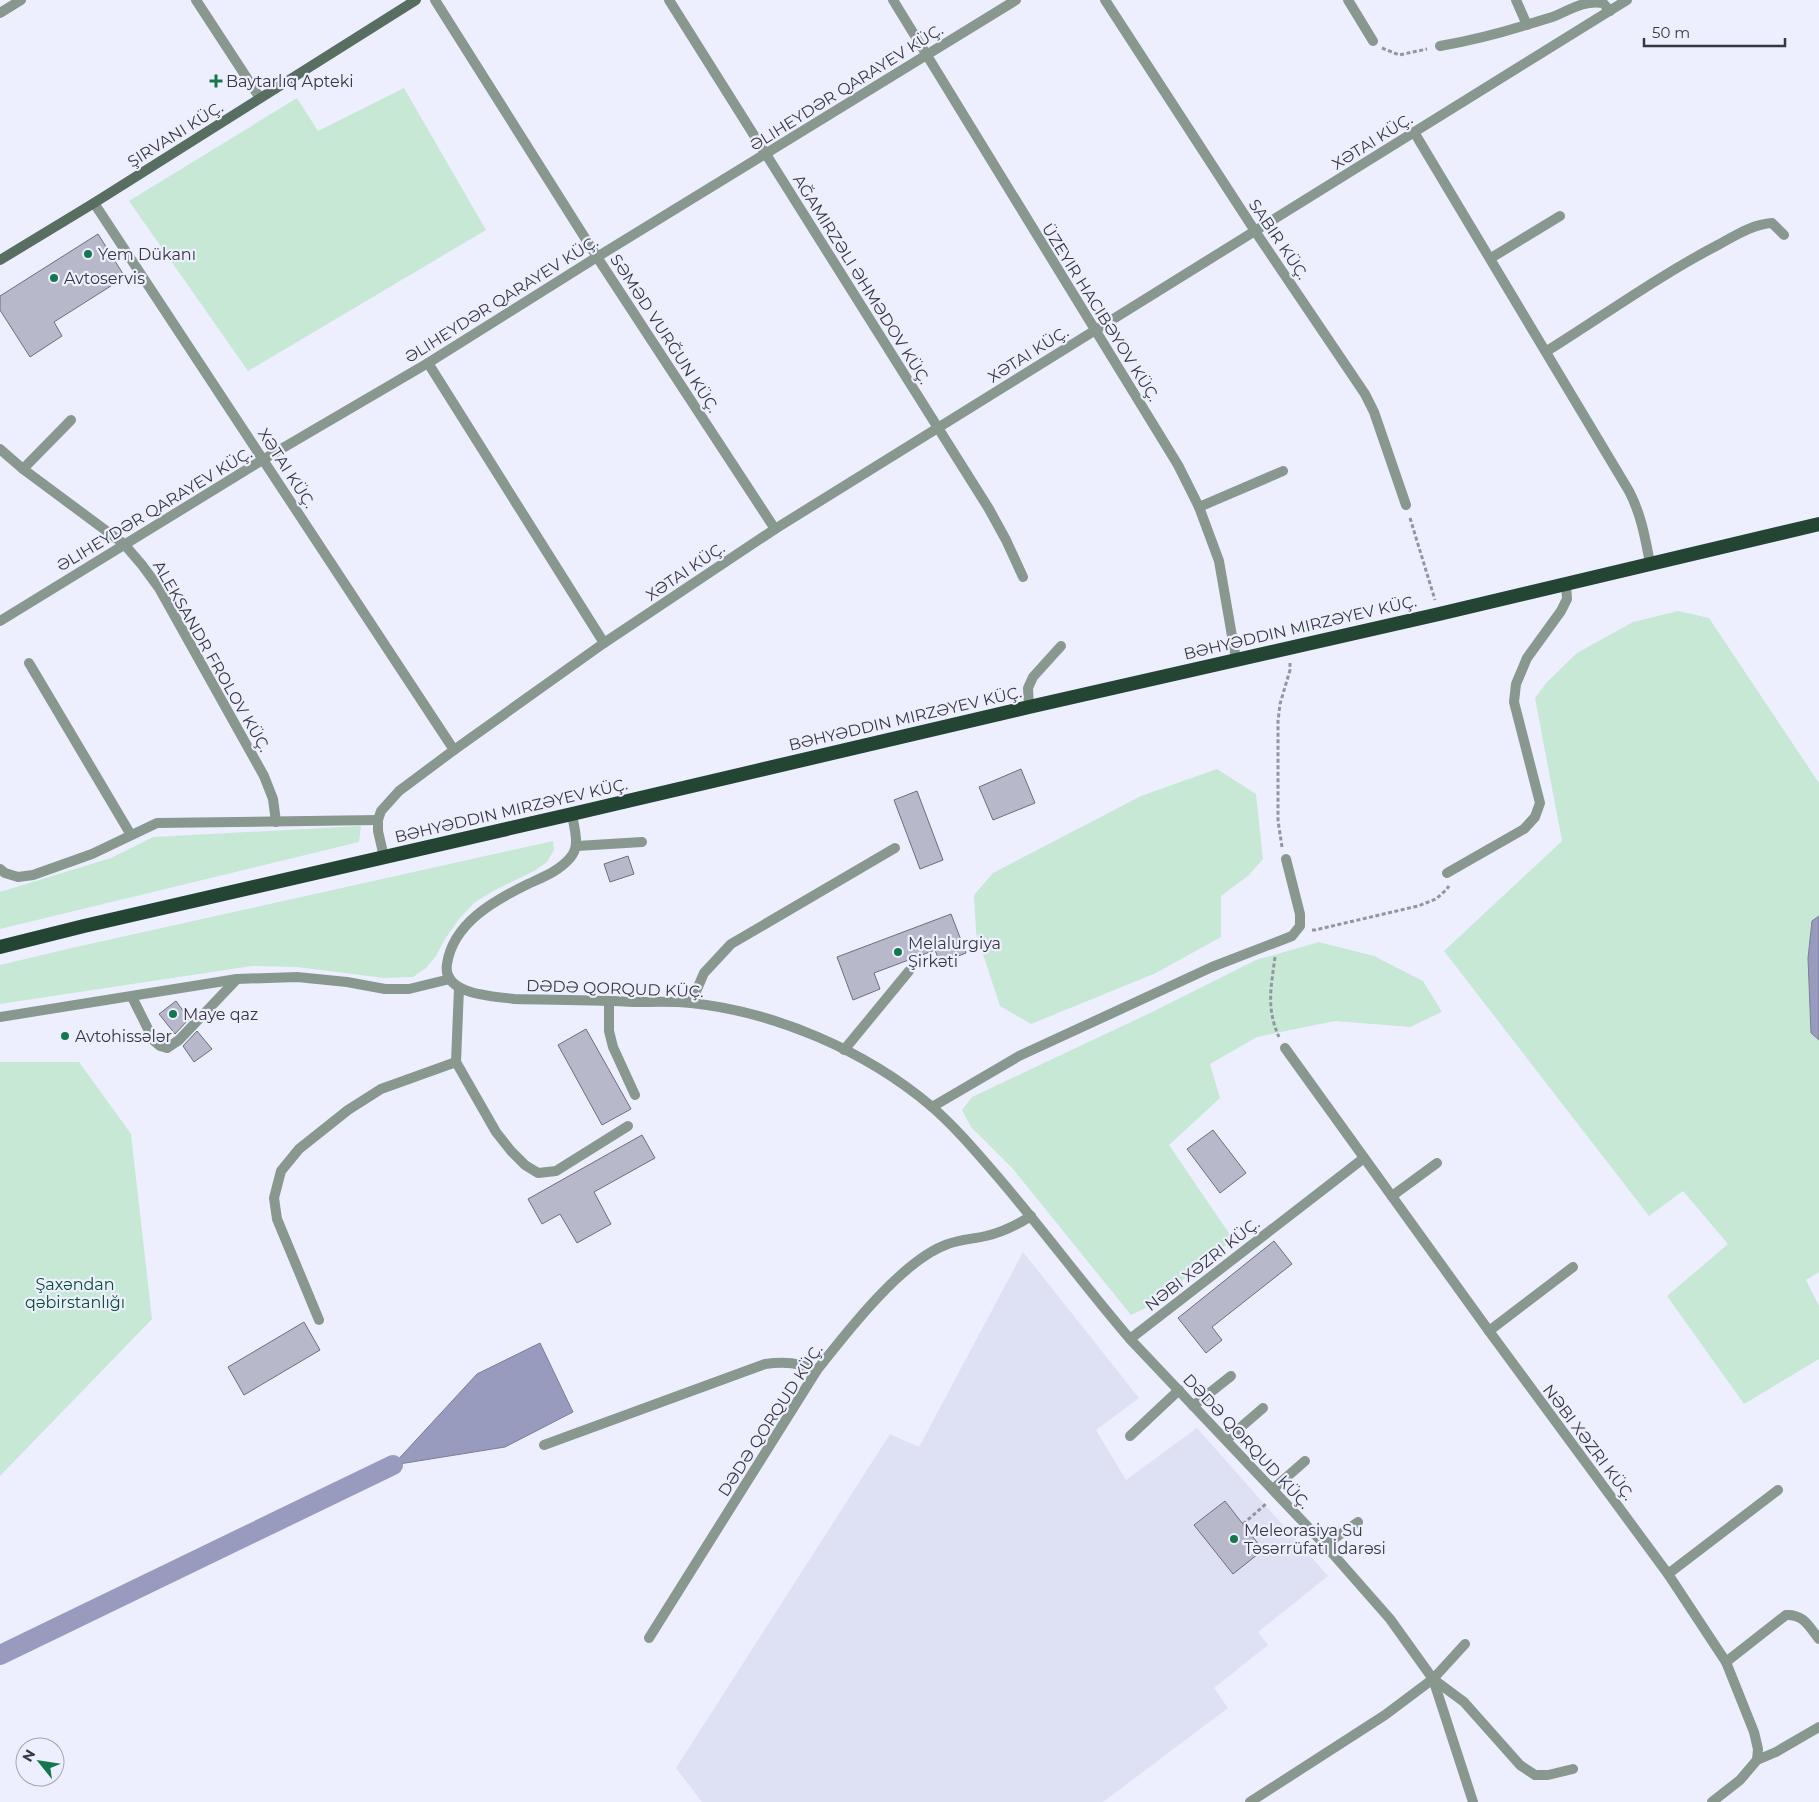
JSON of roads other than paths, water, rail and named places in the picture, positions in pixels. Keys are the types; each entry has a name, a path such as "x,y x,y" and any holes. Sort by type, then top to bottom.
{"highway":[{"name":"BƏHYƏDDIN MIRZƏYEV KÜÇ.","path":"0,947 1236,659 1439,614 1819,524"}],"main road":[{"name":"ŞIRVANI KÜÇ.","path":"0,260 416,0"}],"street":[{"path":"0,13 21,0"},
{"path":"196,0 260,98"},
{"name":"SƏMƏD VURĞUN KÜÇ.","path":"435,0 597,257 775,529"},
{"name":"AĞAMIRZƏLI ƏHMƏDOV KÜÇ.","path":"669,0 989,509 1023,577"},
{"path":"893,0 1094,331 1178,465 1199,507 1219,561 1236,659"},
{"name":"ƏLIHEYDƏR QARAYEV KÜÇ.","path":"0,621 124,544 428,363 1016,0"},
{"name":"SABIR KÜÇ.","path":"1105,0 1255,231 1365,394 1374,412 1406,505"},
{"path":"1348,0 1373,41"},
{"path":"1516,0 1526,25"},
{"name":"XƏTAI KÜÇ.","path":"378,820 381,811 399,791 454,750 604,643 775,529 1627,0"},
{"path":"1440,46 1481,38 1526,25 1589,2 1602,2 1610,11"},
{"path":"1414,132 1547,352 1637,507 1644,528 1650,563"},
{"name":"XƏTAI KÜÇ.","path":"94,203 454,750"},
{"path":"1491,258 1560,216"},
{"path":"1547,352 1686,262 1739,234 1764,224 1772,223 1784,235"},
{"path":"428,363 604,643"},
{"path":"23,469 71,420"},
{"name":"ALEKSANDR FROLOV KÜÇ.","path":"0,449 23,469 124,544 142,565 159,588 264,776 273,799 276,822"},
{"path":"1199,507 1283,471"},
{"path":"1450,871 1524,829 1535,817 1540,803 1514,702 1516,684 1527,658 1561,611 1567,599 1566,584"},
{"path":"1029,707 1028,688 1033,677 1062,646"},
{"path":"29,663 131,835"},
{"path":"0,1017 237,979 297,977 347,982 385,989 409,989 450,979 446,968 448,954 467,924 486,908 508,894 557,870 572,857 577,846 572,814"},
{"path":"0,869 5,873 18,877 33,875 92,854 157,823 378,820 378,831 384,857"},
{"path":"577,846 642,842"},
{"path":"691,1003 704,973 730,944 895,848"},
{"path":"932,1107 1019,1056 1212,967 1292,936 1300,926 1300,914 1286,859"},
{"path":"844,1050 909,971"},
{"path":"132,997 154,1041 160,1046 167,1048 179,1040 237,979"},
{"name":"DƏDƏ QORQUD KÜÇ.","path":"450,979 459,988 485,996 514,999 691,1003 744,1012 814,1036 880,1069 932,1107 972,1147 1130,1338 1325,1545 1390,1619 1433,1679"},
{"path":"459,988 456,1062 496,1132 525,1165 538,1172 556,1171 628,1126"},
{"path":"609,1001 609,1031 613,1047 635,1095"},
{"name":"NƏBI XƏZRI KÜÇ.","path":"1285,1048 1489,1331 1668,1574 1726,1662 1754,1732 1758,1749 1756,1760"},
{"path":"319,1320 277,1219 274,1198 281,1171 299,1149 348,1110 381,1088 456,1062"},
{"name":"NƏBI XƏZRI KÜÇ.","path":"1130,1338 1364,1158"},
{"path":"1392,1196 1437,1163"},
{"name":"DƏDƏ QORQUD KÜÇ.","path":"649,1638 817,1370 839,1342 893,1282 924,1257 948,1244 988,1236 1012,1228 1031,1216"},
{"path":"1489,1331 1573,1267"},
{"path":"544,1445 765,1364 781,1361 817,1370"},
{"path":"1193,1406 1230,1376"},
{"path":"1130,1436 1179,1390"},
{"path":"1226,1440 1263,1408"},
{"path":"1275,1491 1305,1461"},
{"path":"1668,1574 1778,1490"},
{"path":"1325,1545 1358,1522"},
{"path":"1726,1662 1786,1616 1795,1615 1803,1620 1819,1640"},
{"path":"1250,1802 1385,1715 1433,1679 1466,1644"},
{"path":"1433,1679 1464,1702 1520,1765 1535,1775 1548,1775 1573,1769"},
{"path":"1433,1679 1473,1802"},
{"path":"1712,1802 1740,1780 1756,1760 1776,1752 1819,1727"}],"water":[{"path":"1819,916 1819,1040 1811,1033 1808,958 1812,921"},
{"path":"540,1343 573,1412 505,1447 393,1465 477,1374"}],"waterway":[{"path":"0,1655 393,1465"}],"place":[{"name":"Baytarlıq Apteki","path":"216,81"},
{"name":"Yem Dükanı","path":"88,254"},
{"name":"Avtoservis","path":"54,278"},
{"name":"Melalurgiya Şirkəti","path":"898,952"},
{"name":"Maye qaz","path":"173,1014"},
{"name":"Avtohissələr","path":"65,1036"},
{"name":"Meleorasiya Su Təsərrüfatı İdarəsi","path":"1234,1539"}],"park label":[{"name":"Şaxəndan qəbirstanlığı","path":"75,1293"}]}
